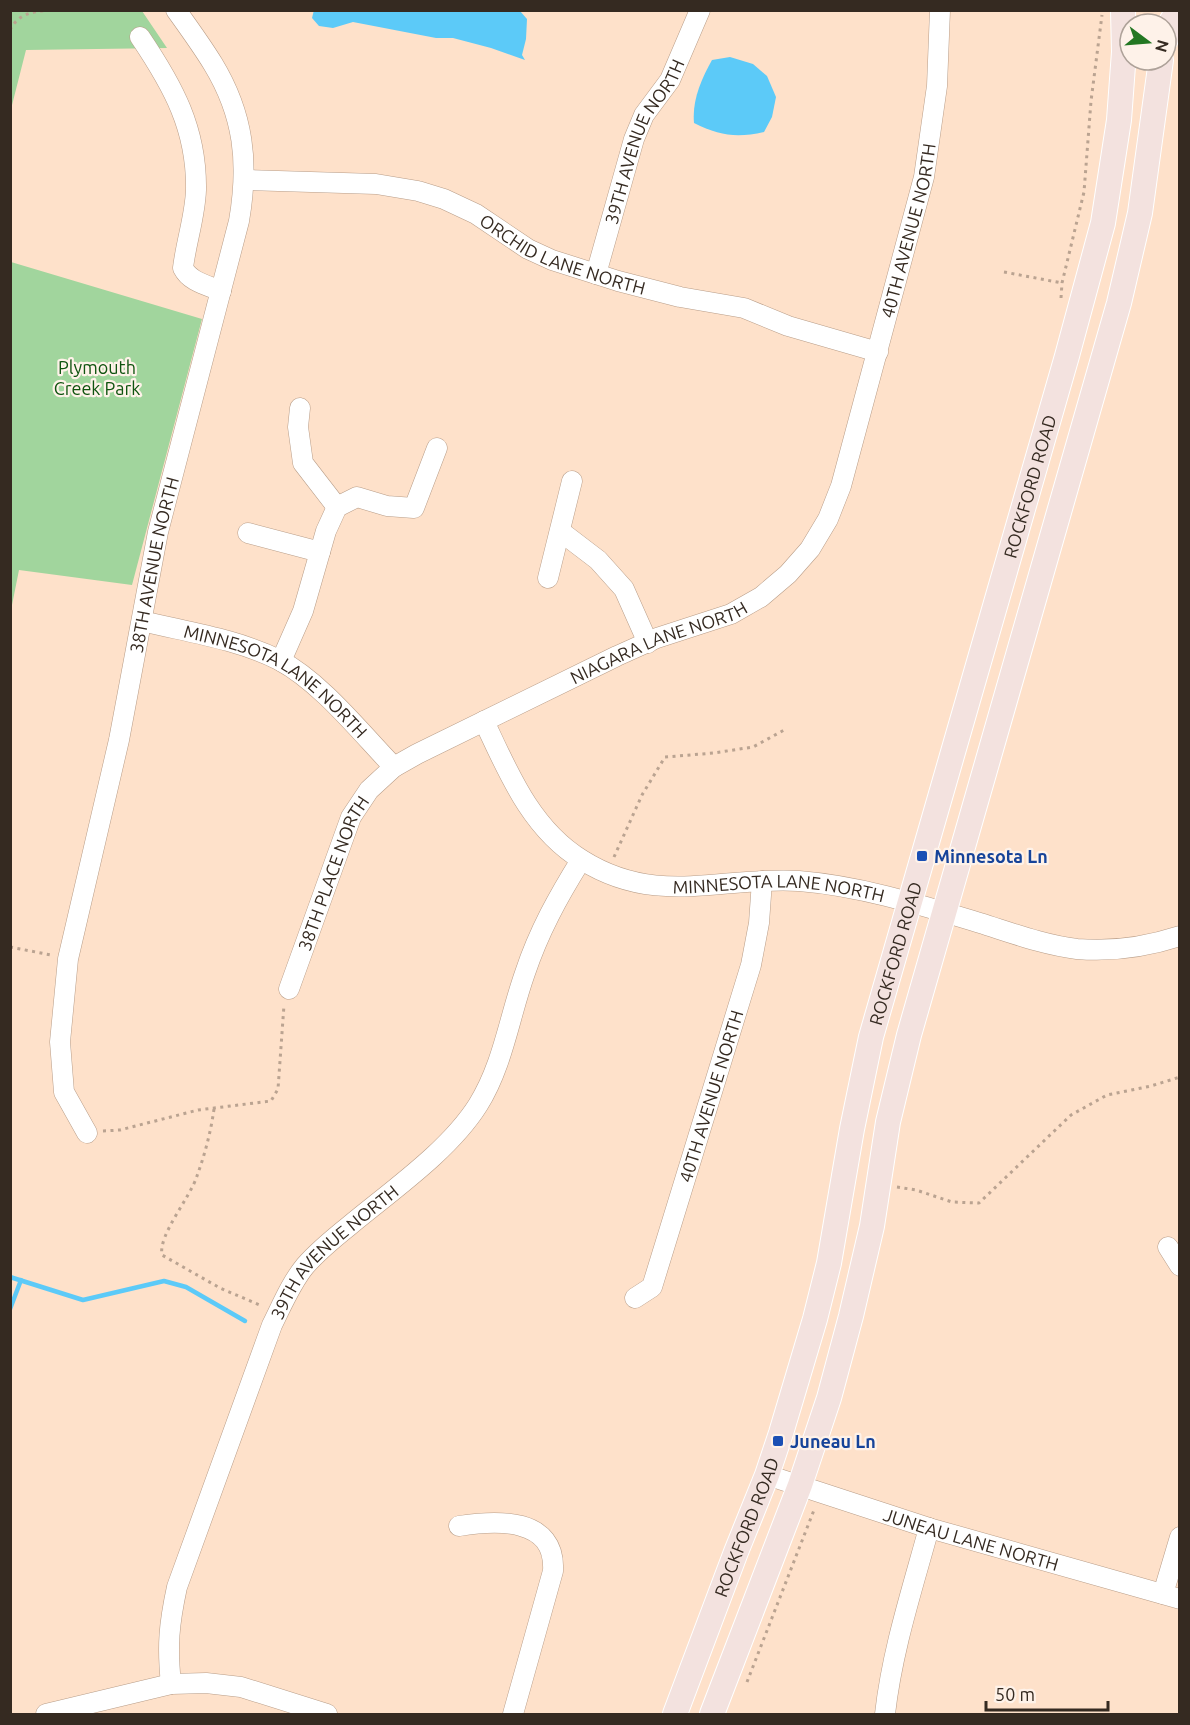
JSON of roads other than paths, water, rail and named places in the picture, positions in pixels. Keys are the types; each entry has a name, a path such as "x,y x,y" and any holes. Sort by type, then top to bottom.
{"main road":[{"name":"ROCKFORD ROAD","path":"675,1714 767,1475 793,1395 826,1274 871,1037 1067,356 1103,223 1119,120 1124,52 1123,10"},
{"name":"ROCKFORD ROAD","path":"712,1714 800,1485 829,1398 872,1226 888,1122 909,1035 1119,303 1140,213 1160,72"}],"street":[{"name":"38TH AVENUE NORTH","path":"87,1133 64,1092 60,1042 68,959 119,740 158,532 239,221 245,180 239,125 229,94 214,64 176,10"},
{"name":"39TH AVENUE NORTH","path":"596,274 634,139 644,115 670,80 700,10"},
{"name":"40TH AVENUE NORTH","path":"851,449 924,177 937,86 940,10"},
{"path":"140,37 164,73 177,98 190,132 195,159 196,191 183,267 186,274 195,280 221,291"},
{"name":"ORCHID LANE NORTH","path":"245,180 376,183 418,191 444,199 476,214 528,249 552,260 680,297 744,308 788,326 878,352"},
{"path":"300,408 298,427 303,463 337,507"},
{"path":"281,662 303,611 326,531 337,507 357,497 387,506 414,508 437,448"},
{"name":"NIAGARA LANE NORTH","path":"394,767 484,721 648,643 731,614 761,597 788,574 810,549 828,519 841,486 851,449"},
{"path":"548,578 572,481"},
{"path":"560,531 598,560 624,589 648,643"},
{"path":"248,533 320,552"},
{"name":"MINNESOTA LANE NORTH","path":"142,621 246,647 281,662 305,677 394,767"},
{"name":"MINNESOTA LANE NORTH","path":"484,721 513,783 532,814 557,841 581,860 620,879 656,886 693,887 762,881 798,881 844,887 909,901 1036,940 1076,949 1118,950 1158,943 1179,936"},
{"name":"38TH PLACE NORTH","path":"289,989 351,817 369,790 394,767"},
{"name":"39TH AVENUE NORTH","path":"171,1684 167,1650 170,1618 177,1587 286,1294 305,1266 329,1242 435,1154 458,1132 478,1106 504,1048 524,976 539,933 581,860"},
{"name":"40TH AVENUE NORTH","path":"635,1298 652,1287 747,976 759,923 762,881"},
{"path":"1168,1247 1179,1266"},
{"name":"JUNEAU LANE NORTH","path":"767,1475 929,1528 1171,1596"},
{"path":"459,1526 486,1521 530,1528 542,1536 550,1546 554,1558 553,1571 513,1714"},
{"path":"885,1714 888,1685 898,1638 929,1528"},
{"path":"1171,1596 1179,1537"},
{"path":"46,1714 171,1684 206,1683 241,1687 327,1714"}],"water":[{"path":"314,10 520,11 527,19 522,55 525,60 453,38 436,38 353,22 333,28 319,26 312,18"},
{"path":"730,57 753,64 767,76 776,97 772,117 764,132 729,135 694,123 694,106 698,90 712,60"}],"waterway":[{"path":"10,1277 83,1300 164,1281 186,1287 245,1321"},
{"path":"10,1309 21,1280"}],"place":[{"name":"Minnesota Ln","path":"922,856"},
{"name":"Juneau Ln","path":"778,1441"}],"park label":[{"name":"Plymouth Creek Park","path":"97,377"}]}
